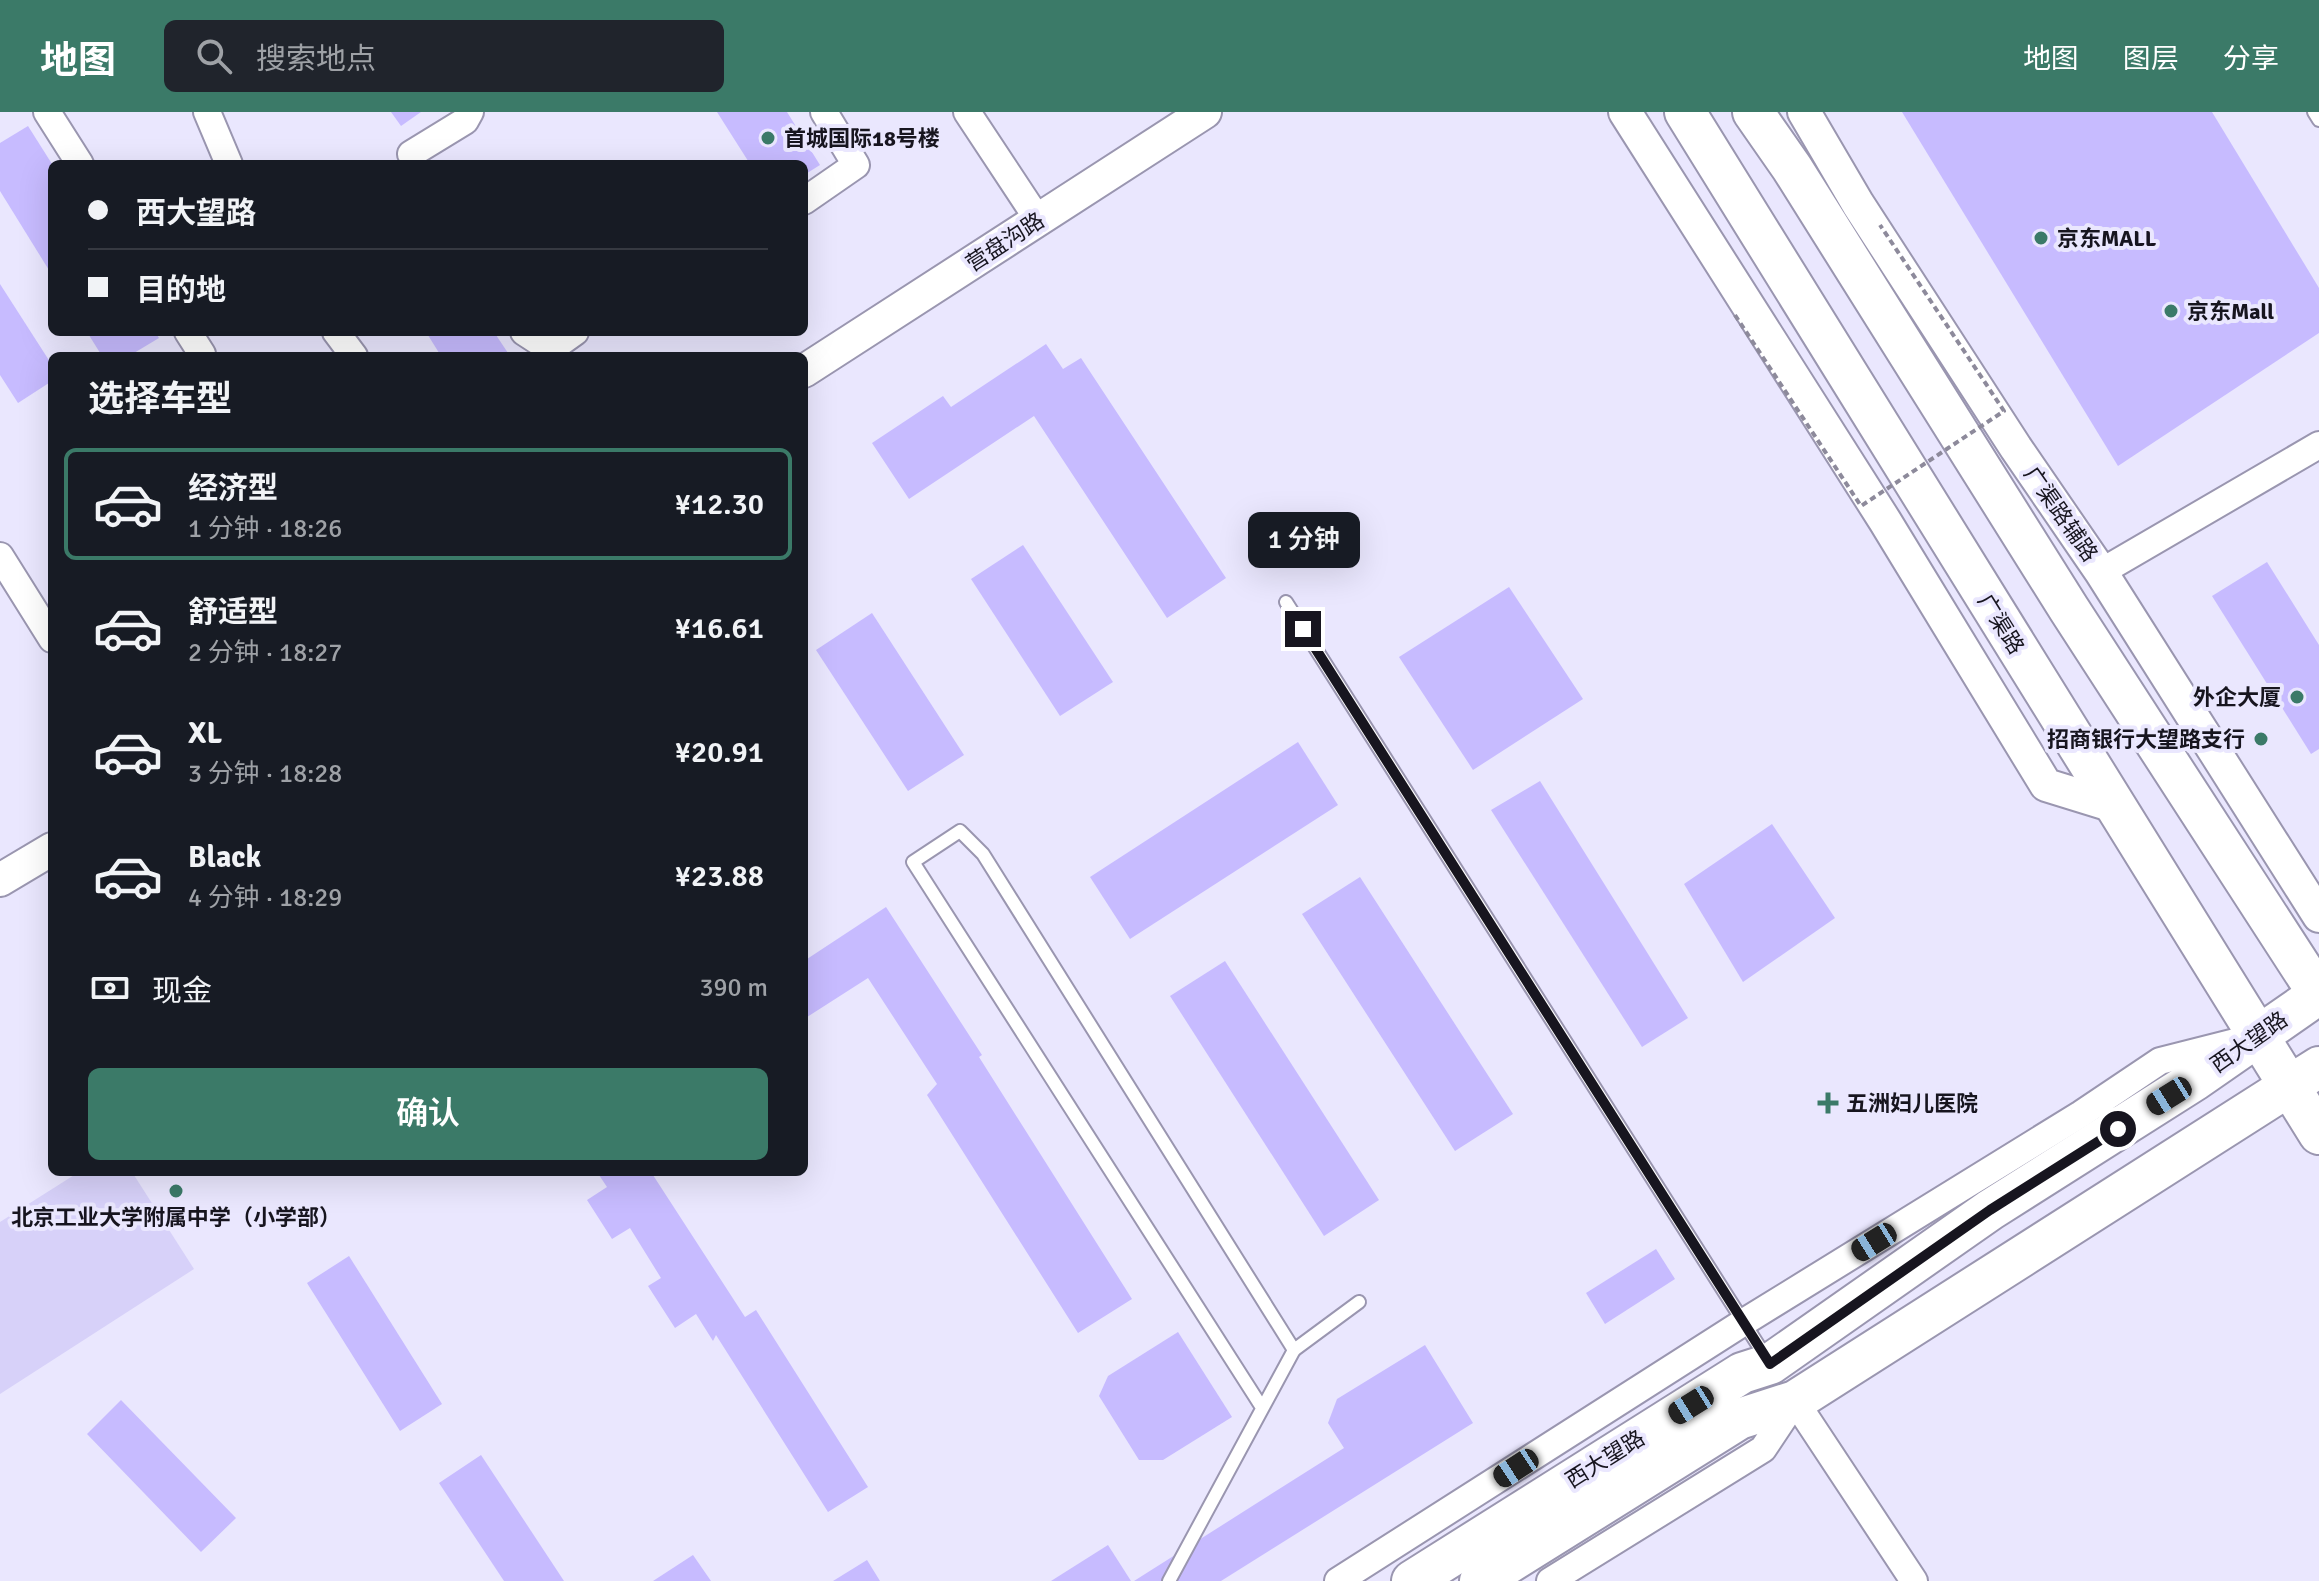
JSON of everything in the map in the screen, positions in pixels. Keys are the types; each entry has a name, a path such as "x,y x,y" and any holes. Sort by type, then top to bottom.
{"main road":[{"name":"广渠路","path":"1685,112 2258,1037 2304,1076 2319,1134"},
{"path":"1753,112 1792,168 2069,609 2319,994"},
{"name":"西大望路","path":"1412,1581 1742,1373 1770,1364 1990,1210 2195,1080 2319,994"},
{"name":"西大望路","path":"1480,1581 1739,1419 1795,1401 2304,1076"}],"street":[{"path":"47,112 77,160"},
{"path":"207,112 233,152"},
{"path":"217,112 233,152"},
{"path":"409,160 465,121 470,112"},
{"path":"808,198 856,165 824,112"},
{"path":"967,112 1039,221"},
{"name":"营盘沟路","path":"808,368 1205,112"},
{"path":"1625,112 1885,521 2046,785 2114,806"},
{"name":"广渠路辅路","path":"1804,112 1858,204 2007,435 2101,572 2319,916"},
{"path":"530,336 544,345 561,342 569,336"},
{"path":"2101,572 2319,445"},
{"path":"0,556 48,633"},
{"path":"2136,630 2153,693 2184,745 2194,800"},
{"path":"0,880 48,851"},
{"path":"1338,1581 1744,1322 2081,1114 2160,1061 2258,1037"},
{"path":"1550,1581 1763,1449 1795,1401 1914,1581"}],"lane":[{"path":"2314,112 2319,120"},
{"path":"1286,602 1770,1364"},
{"path":"1261,1406 913,862 960,831 983,854 1294,1350"},
{"path":"1169,1581 1294,1350 1359,1302"}],"path":[{"path":"1735,315 1861,506 2004,411 1880,225"}],"shaded area":[{"path":"73,1176 135,1176 194,1269 0,1394 0,1222"}],"building":[{"path":"391,112 421,112 401,126"},
{"name":"首城国际18号楼","path":"717,112 787,112 820,165 808,172 808,160 747,160"},
{"name":"京东Mall","path":"1902,112 2212,112 2319,288 2319,333 2118,466"},
{"path":"28,126 49,160 48,269 0,191 0,143"},
{"path":"0,284 48,359 48,384 18,403 0,375"},
{"path":"90,336 159,338 136,352 100,352"},
{"path":"428,336 497,336 507,352 438,352"},
{"path":"1046,344 1063,369 1081,358 1226,578 1167,618 1034,416 909,499 872,443 943,396 951,407"},
{"path":"1023,545 1113,682 1060,716 971,579"},
{"name":"外企大厦","path":"2267,562 2319,645 2319,749 2311,754 2212,596"},
{"path":"1509,587 1583,699 1473,770 1399,657"},
{"path":"872,613 964,755 908,791 816,650"},
{"path":"1298,742 1338,805 1130,939 1090,877"},
{"path":"1540,781 1688,1018 1642,1047 1491,810"},
{"path":"1772,824 1835,918 1743,982 1684,884"},
{"path":"1360,877 1513,1114 1455,1151 1302,914"},
{"path":"886,907 982,1055 979,1057 1132,1299 1078,1333 927,1095 937,1084 868,978 808,1016 808,958"},
{"path":"1225,961 1379,1200 1324,1236 1170,996"},
{"path":"600,1176 654,1176 745,1317 756,1310 868,1487 828,1512 716,1335 713,1341 696,1314 675,1328 648,1286 661,1278 630,1228 612,1239 587,1200 607,1187"},
{"path":"1656,1249 1675,1279 1605,1324 1586,1293"},
{"path":"349,1256 442,1404 400,1431 307,1283"},
{"path":"1178,1332 1232,1417 1163,1460 1139,1460 1099,1396 1108,1376"},
{"path":"1425,1345 1473,1423 1221,1581 1134,1581 1344,1448 1328,1423 1337,1399"},
{"path":"121,1400 236,1518 201,1552 87,1434"},
{"path":"481,1455 564,1581 504,1581 439,1483"},
{"path":"1108,1545 1131,1581 1051,1581"},
{"path":"693,1555 711,1581 653,1581"},
{"path":"867,1560 880,1581 833,1581"}],"place":[{"name":"首城国际18号楼","path":"768,138"},
{"name":"京东MALL","path":"2041,238"},
{"name":"京东Mall","path":"2171,311"},
{"name":"外企大厦","path":"2297,697"},
{"name":"招商银行大望路支行","path":"2261,739"},
{"name":"五洲妇儿医院","path":"1828,1103"},
{"name":"北京工业大学附属中学（小学部）","path":"176,1191"}],"route":[{"path":"1303,629 1770,1364 1990,1210 2118,1129"}]}
